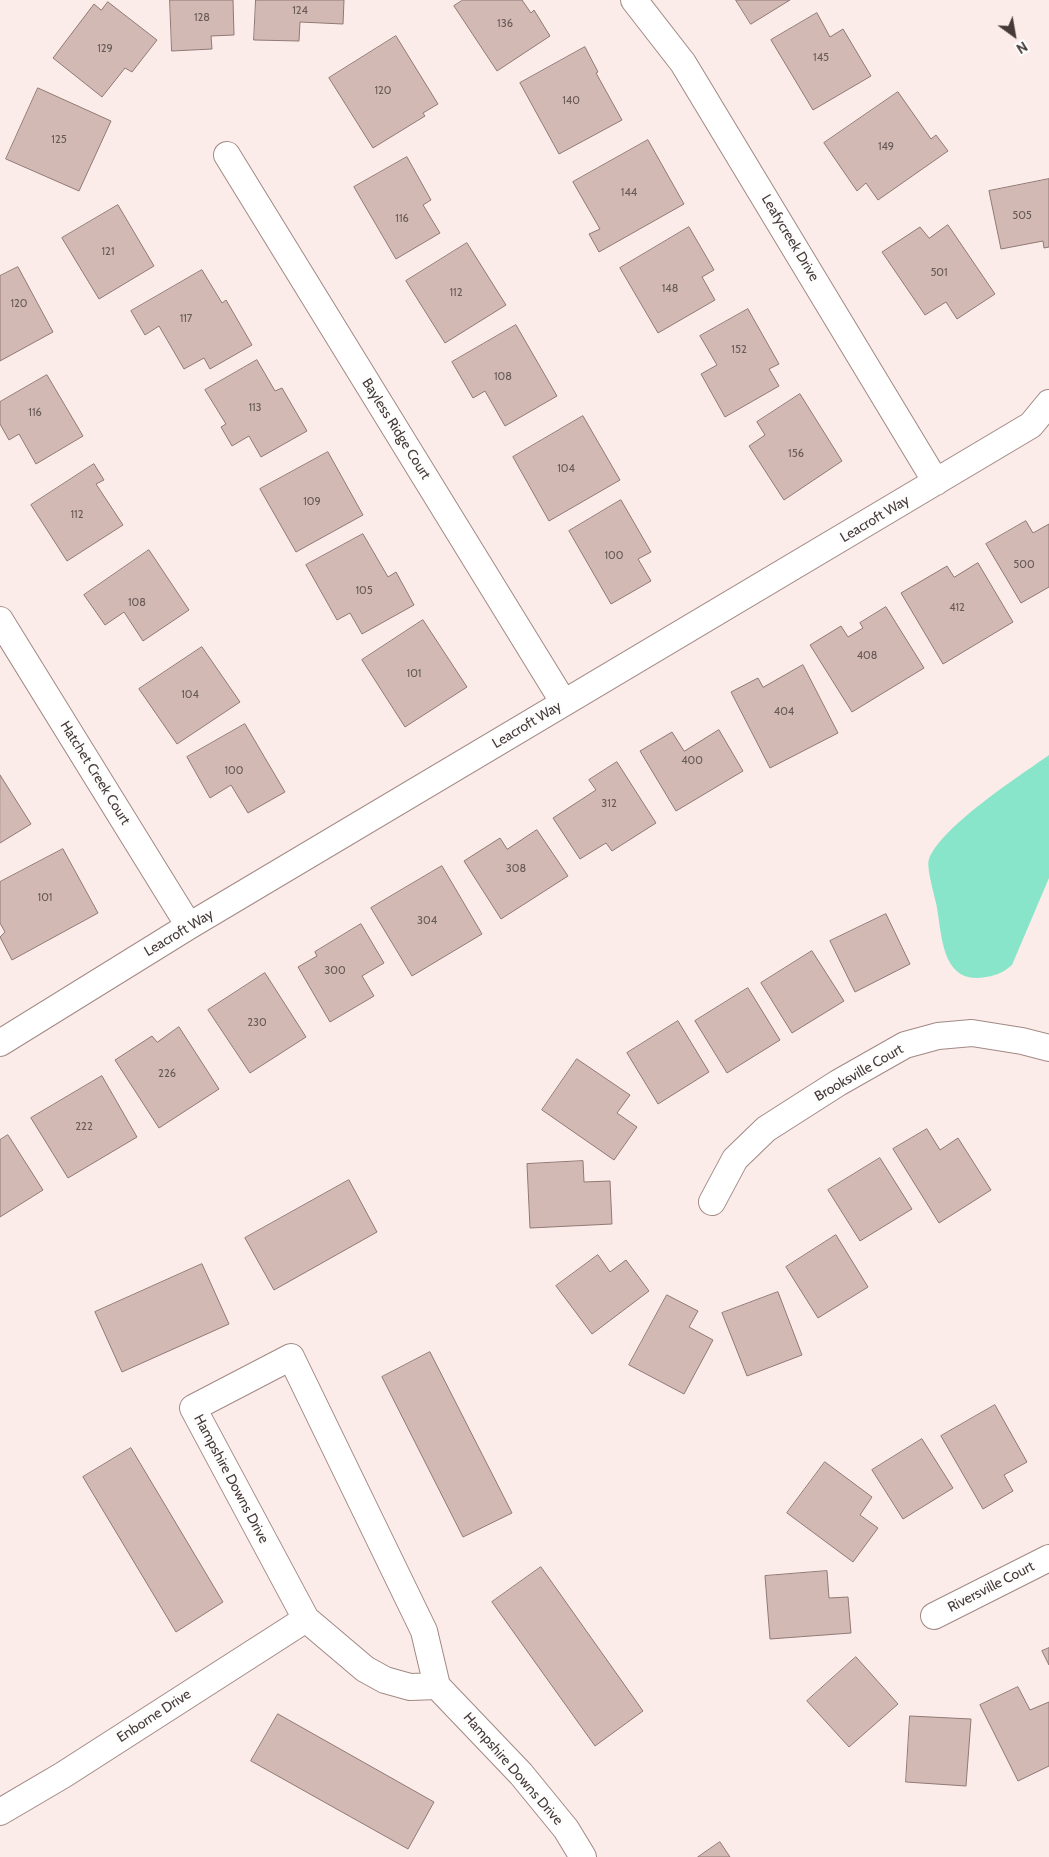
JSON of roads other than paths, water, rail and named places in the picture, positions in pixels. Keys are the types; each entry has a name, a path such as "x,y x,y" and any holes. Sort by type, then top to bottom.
{"street":[{"name":"Leafycreek Drive","path":"634,0 666,40 699,88 936,482"},
{"name":"Bayless Ridge Court","path":"227,155 564,703"},
{"name":"Leacroft Way","path":"0,1042 189,926 1031,425 1049,404"},
{"name":"Hatchet Creek Court","path":"0,620 189,926"},
{"name":"Brooksville Court","path":"712,1202 734,1159 766,1129 838,1083 905,1045 938,1036 972,1033 1022,1041 1049,1048"},
{"name":"Hampshire Downs Drive","path":"437,1686 410,1687 385,1680 350,1657 306,1619 193,1408 291,1357 424,1631 437,1686 521,1774 566,1829 583,1857"},
{"name":"Riversville Court","path":"934,1616 1049,1558"},
{"name":"Enborne Drive","path":"0,1812 63,1775 306,1619"}]}
